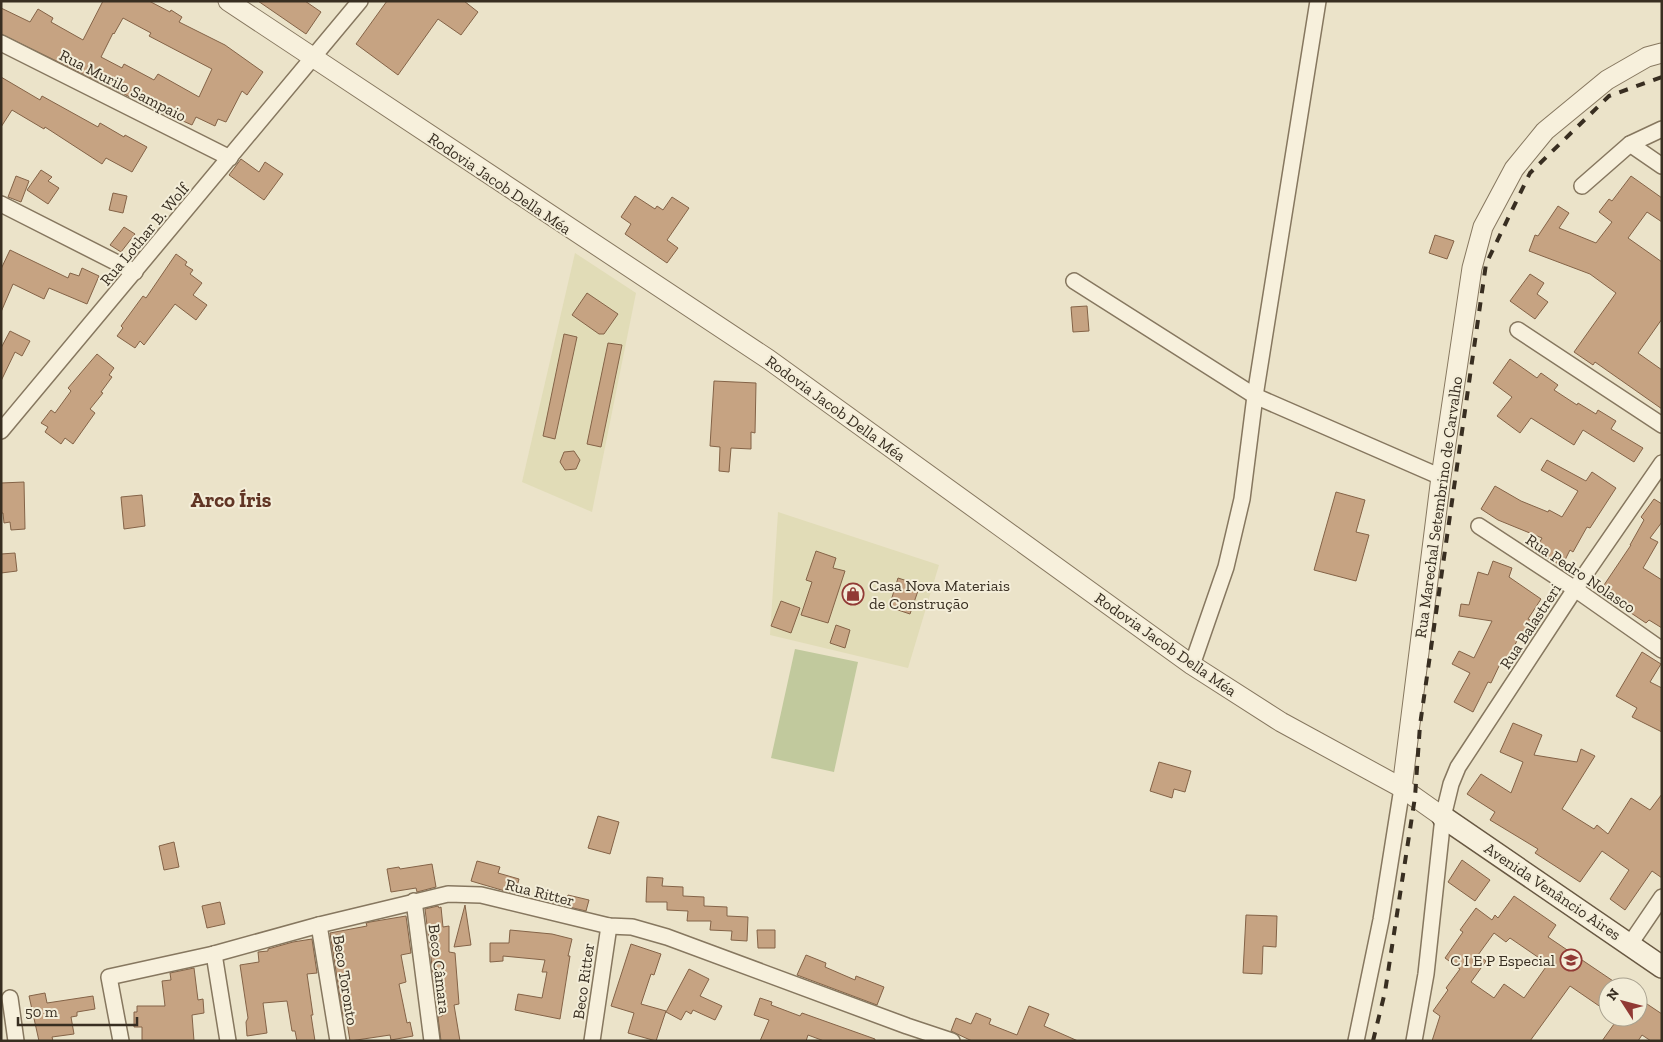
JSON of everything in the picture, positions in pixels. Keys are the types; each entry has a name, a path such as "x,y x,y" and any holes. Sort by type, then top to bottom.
{"main road":[{"name":"Avenida Venâncio Aires","path":"1443,817 1662,967"}],"street":[{"name":"Rodovia Jacob Della Méa","path":"228,1 768,359 1192,665 1280,722 1402,788 1443,817"},
{"name":"Rua Lothar B. Wolf","path":"2,429 360,1"},
{"path":"1192,665 1226,568 1242,499 1255,396 1318,1"},
{"name":"Rua Murilo Sampaio","path":"1,43 230,158"},
{"name":"Rua Marechal Setembrino de Carvalho","path":"1356,1041 1381,920 1402,788 1441,477 1472,268 1483,227 1514,169 1545,131 1607,80 1647,57 1662,53"},
{"path":"1582,186 1630,144 1662,129"},
{"path":"1630,144 1662,166"},
{"path":"1,204 135,272"},
{"path":"1074,281 1255,396 1441,477"},
{"path":"1518,330 1662,425"},
{"name":"Rua Balastreri","path":"1443,817 1451,784 1458,767 1575,589 1662,463"},
{"name":"Rua Pedro Nolasco","path":"1479,526 1575,589 1662,650"},
{"path":"1414,1041 1426,974 1443,817"},
{"name":"Rua Ritter","path":"121,1041 109,977 214,954 319,925 448,894 481,895 609,926 632,927 952,1041"},
{"path":"1630,944 1662,897"},
{"name":"Beco Câmara","path":"414,901 432,1041"},
{"name":"Beco Toronto","path":"319,925 338,1041"},
{"name":"Beco Ritter","path":"592,1041 609,926"},
{"path":"214,954 228,1041"},
{"path":"10,998 16,1041"}],"shaded area":[{"path":"575,253 636,293 592,512 522,482"},
{"path":"778,512 939,565 908,668 770,635"}],"green space":[{"path":"795,649 858,662 834,772 771,758"}],"building":[{"path":"103,1 149,1 170,12 171,10 182,17 179,22 225,45 263,72 247,95 242,91 226,122 218,119 215,126 196,117 192,125 165,114 131,95 130,97 1,34 1,8 30,22 38,9 53,18 51,22 83,40","holes":["123,18 151,33 149,36 212,69 199,97 158,74 154,80 124,64 122,68 101,57"]},
{"path":"258,1 305,1 321,12 306,34"},
{"path":"387,1 464,1 478,12 461,35 438,19 398,75 356,44"},
{"path":"1,77 40,100 42,96 98,127 100,123 124,137 125,135 147,147 132,172 106,158 102,164 45,127 44,129 12,110 1,127"},
{"path":"241,159 259,172 265,162 283,174 264,200 229,175"},
{"path":"41,170 52,177 48,181 59,188 48,204 27,190"},
{"path":"16,176 29,181 21,202 8,197"},
{"path":"1631,176 1662,198 1662,222 1647,212 1628,238 1662,262 1662,319 1638,353 1662,370 1662,409 1595,362 1593,365 1574,352 1616,293 1590,274 1529,251 1535,235 1538,236 1558,206 1569,213 1559,228 1596,243 1612,222 1599,212 1609,199 1612,201"},
{"path":"113,193 127,196 123,213 109,210"},
{"path":"635,196 655,209 657,206 663,210 672,197 689,208 667,240 678,248 667,263 625,234 631,224 621,217"},
{"path":"124,227 135,234 121,252 110,245"},
{"path":"1435,235 1454,241 1447,259 1429,253"},
{"path":"10,250 68,278 70,273 79,276 82,268 99,276 87,304 49,288 44,299 13,284 1,312 1,269"},
{"path":"176,254 187,262 185,265 193,270 190,274 202,283 193,295 207,305 196,320 175,304 144,345 140,341 135,348 117,336 123,328 121,326 143,296 146,298"},
{"path":"1530,274 1544,283 1537,294 1548,302 1535,319 1510,301"},
{"path":"587,293 618,314 604,334 599,334 572,315"},
{"path":"1087,306 1089,331 1073,332 1071,307"},
{"path":"10,331 30,341 22,356 15,352 1,381 1,348"},
{"path":"564,334 577,337 555,439 543,436"},
{"path":"608,343 622,345 601,447 587,444"},
{"path":"97,354 114,368 109,375 112,377 101,392 103,393 90,409 95,413 73,444 65,438 61,444 45,432 48,427 41,423 51,410 55,413 71,391 68,388"},
{"path":"1510,359 1537,378 1541,373 1558,385 1554,390 1577,405 1578,403 1596,414 1598,410 1616,421 1611,429 1643,448 1634,462 1583,430 1574,445 1531,418 1520,433 1497,416 1512,397 1493,383"},
{"path":"714,381 756,383 755,433 751,432 751,449 731,448 729,472 719,471 720,447 710,446"},
{"path":"574,451 580,460 576,469 565,470 560,462 564,452"},
{"path":"1547,460 1586,481 1592,472 1616,488 1590,528 1587,527 1573,552 1570,550 1562,566 1535,551 1542,538 1498,520 1481,509 1495,486 1521,501 1548,512 1549,510 1562,517 1578,491 1541,470"},
{"path":"24,482 25,529 11,530 10,522 4,523 3,513 1,513 1,483"},
{"path":"1336,492 1365,500 1356,532 1369,535 1356,581 1314,570"},
{"path":"142,495 145,526 124,529 121,497"},
{"path":"1654,499 1662,504 1662,522 1650,538 1658,542 1643,568 1662,580 1662,628 1649,620 1646,623 1625,609 1627,606 1602,588 1631,545 1644,520 1641,517"},
{"path":"816,551 836,558 833,568 845,571 828,623 801,615 812,582 806,580"},
{"path":"15,553 17,571 1,573 1,554"},
{"path":"1493,561 1512,568 1509,577 1541,599 1528,619 1532,621 1523,635 1521,633 1504,666 1500,664 1491,683 1488,682 1473,712 1454,702 1470,673 1452,664 1459,651 1474,658 1492,621 1459,616 1461,604 1469,605 1478,572 1488,575"},
{"path":"898,578 920,585 910,614 889,607"},
{"path":"781,601 800,608 791,633 771,626"},
{"path":"836,625 850,630 845,648 830,643"},
{"path":"1642,652 1661,664 1650,682 1662,688 1662,732 1632,717 1637,708 1616,696"},
{"path":"1513,723 1542,735 1534,755 1577,762 1581,749 1595,756 1562,809 1594,829 1597,825 1608,834 1631,798 1650,810 1662,794 1662,878 1652,871 1625,910 1610,899 1629,870 1602,851 1580,882 1535,853 1538,849 1490,820 1495,812 1467,794 1481,774 1511,793 1523,762 1500,752"},
{"path":"1159,762 1191,771 1185,792 1174,789 1172,798 1150,791"},
{"path":"598,816 619,822 610,854 588,848"},
{"path":"174,842 179,867 164,870 159,846"},
{"path":"1462,860 1490,880 1475,901 1448,882"},
{"path":"477,861 500,867 498,873 519,879 515,894 471,881"},
{"path":"432,864 436,887 417,892 416,888 391,892 387,869"},
{"path":"647,877 663,878 662,886 683,887 683,896 704,897 704,906 727,907 727,916 748,917 747,941 731,940 732,931 710,930 711,921 687,921 688,911 667,910 667,902 646,902"},
{"path":"541,891 556,896 554,903 539,899"},
{"path":"568,895 589,900 586,911 565,906"},
{"path":"1514,896 1556,925 1548,937 1607,977 1598,977 1598,1005 1570,986 1530,1041 1432,1041 1440,1016 1433,1011 1448,990 1446,988 1460,969 1445,958 1463,932 1460,930 1476,908 1492,920 1495,915 1498,918","holes":["1494,933 1506,942 1510,938 1548,964 1524,998 1504,984 1494,998 1471,982 1486,961 1478,955"]},
{"path":"220,902 225,924 207,928 202,906"},
{"path":"465,905 471,945 454,947"},
{"path":"438,906 439,908 441,907 443,927 449,926 449,952 455,953 459,1004 454,1005 460,1041 441,1041 438,1017 442,1016 437,982 434,982 425,909"},
{"path":"1246,915 1277,916 1276,947 1263,946 1262,974 1243,973"},
{"path":"406,916 411,953 401,955 406,982 399,984 407,1023 410,1022 413,1036 391,1040 390,1035 350,1041 346,1016 343,1016 330,933 367,926 366,923 370,922"},
{"path":"510,930 552,934 572,939 560,1019 515,1010 518,994 542,998 547,972 542,972 545,960 503,956 503,961 490,962 490,943 509,943"},
{"path":"757,930 775,930 775,948 758,948"},
{"path":"312,939 317,973 307,974 315,1041 297,1041 295,1031 292,1031 287,1001 263,1003 267,1033 247,1036 246,1022 248,1018 240,965 259,962 258,952 268,951 268,949 293,942"},
{"path":"631,944 661,954 654,975 651,974 641,1004 666,1011 656,1041 628,1033 634,1013 611,1006"},
{"path":"806,955 826,963 825,967 855,980 856,976 884,987 877,1005 797,975"},
{"path":"194,968 198,1000 203,999 204,1013 192,1015 194,1041 142,1041 142,1027 134,1027 134,1012 137,1012 137,1006 165,1006 162,981 171,980 170,973"},
{"path":"689,969 709,979 700,996 722,1006 715,1020 693,1010 691,1014 686,1011 681,1020 666,1012"},
{"path":"45,993 47,1003 93,996 95,1009 77,1012 77,1016 71,1017 74,1034 52,1037 53,1041 39,1041 29,996"},
{"path":"760,998 772,1002 771,1005 800,1016 802,1013 875,1039 875,1041 824,1041 808,1035 806,1041 760,1041 769,1020 754,1015"},
{"path":"1648,1005 1662,1014 1662,1041 1651,1041 1642,1035 1638,1041 1602,1041 1612,1027 1648,1027"},
{"path":"1029,1006 1049,1014 1044,1026 1078,1041 972,1041 951,1031 956,1018 971,1024 976,1013 991,1019 989,1024 1017,1035"}],"railway":[{"path":"1373,1041 1385,992 1415,797 1420,725 1486,264 1530,173 1609,96 1662,77"}],"place":[{"name":"Casa Nova Materiais de Construção","path":"853,594"},
{"name":"C I E P Especial","path":"1571,960"}],"district":[{"name":"Arco Íris","path":"231,500"}]}
